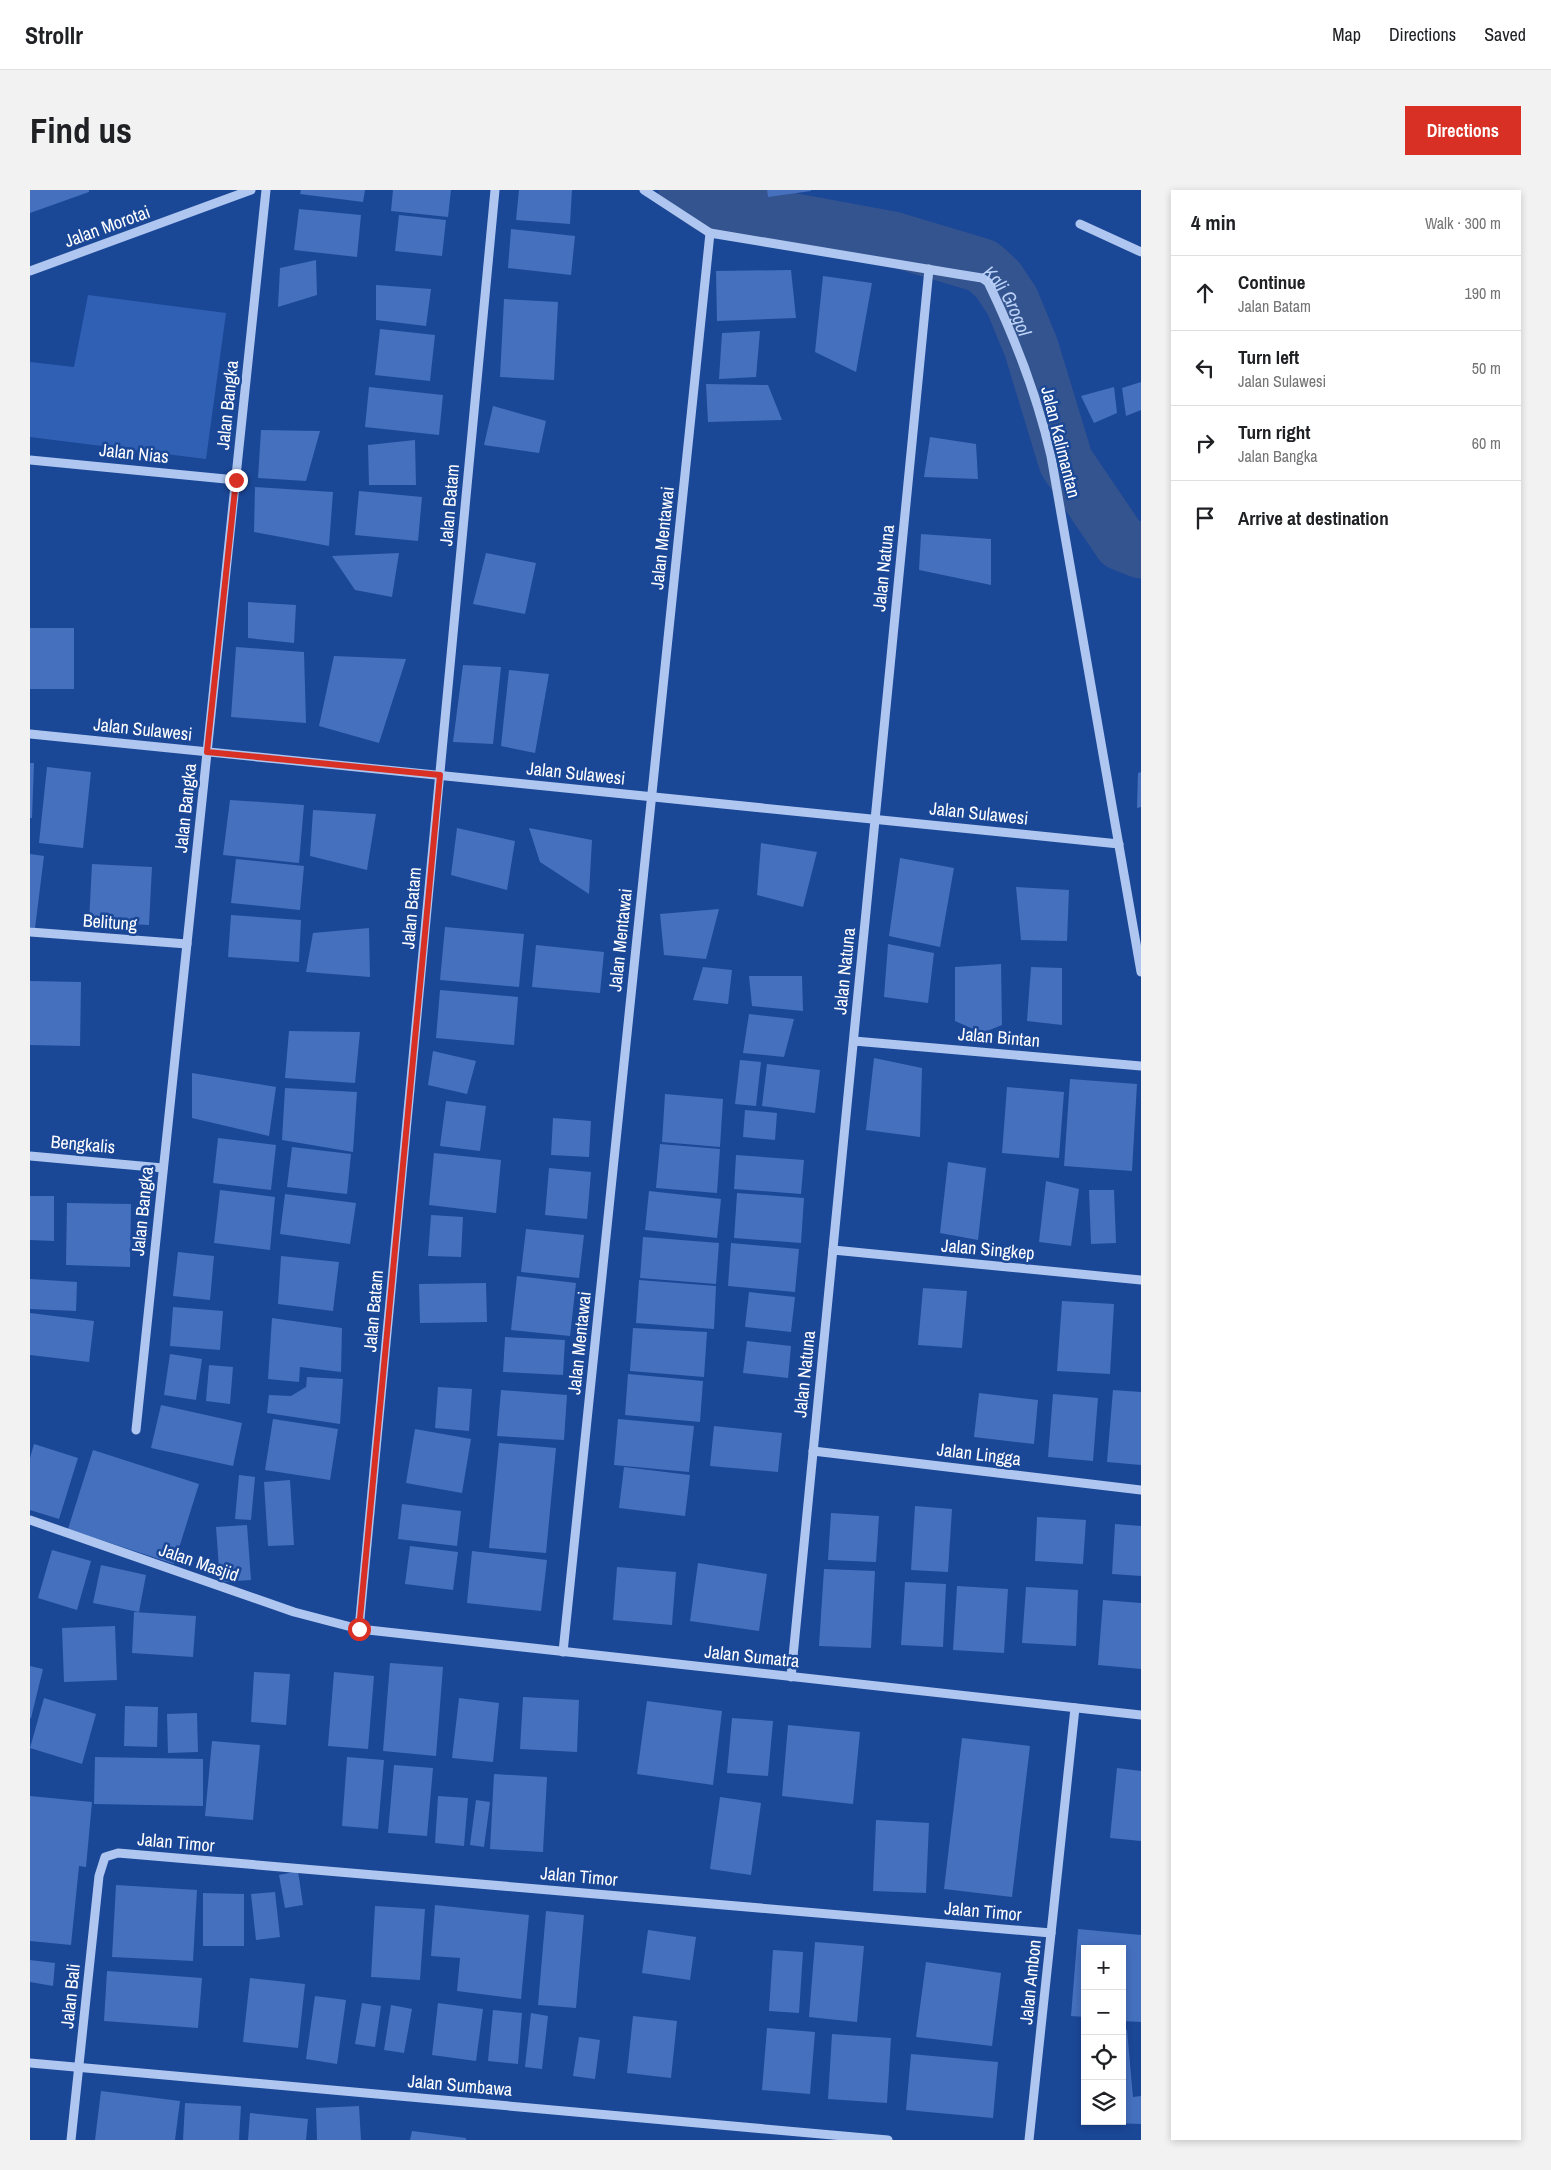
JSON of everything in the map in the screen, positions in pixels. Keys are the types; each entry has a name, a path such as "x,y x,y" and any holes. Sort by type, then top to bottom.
{"street":[{"name":"Jalan Morotai","path":"30,271 251,190"},
{"name":"Jalan Bangka","path":"136,1430 266,190"},
{"name":"Jalan Batam","path":"359,1629 495,190"},
{"name":"Jalan Kalimantan","path":"644,190 710,233 982,278 988,282 1012,335 1037,404 1054,474 1141,972"},
{"path":"1080,224 1141,252"},
{"name":"Jalan Mentawai","path":"563,1652 710,233"},
{"name":"Jalan Natuna","path":"791,1677 929,269"},
{"name":"Jalan Nias","path":"30,460 236,480"},
{"name":"Jalan Sulawesi","path":"30,734 1119,844"},
{"name":"Belitung","path":"30,932 187,944"},
{"name":"Jalan Bintan","path":"854,1040 1141,1066"},
{"name":"Bengkalis","path":"30,1156 163,1168"},
{"name":"Jalan Singkep","path":"833,1250 1141,1280"},
{"name":"Jalan Lingga","path":"813,1451 1141,1490"},
{"name":"Jalan Masjid","path":"30,1520 294,1612 359,1629"},
{"name":"Jalan Sumatra","path":"359,1629 1141,1715"},
{"name":"Jalan Ambon","path":"1029,2140 1075,1708"},
{"name":"Jalan Timor","path":"105,1857 118,1853 1052,1933"},
{"name":"Jalan Bali","path":"71,2140 99,1876 105,1857"},
{"name":"Jalan Sumbawa","path":"30,2062 888,2140"}],"shaded area":[{"path":"88,295 226,313 206,459 30,437 30,362 74,367"}],"building":[{"path":"30,190 89,190 89,192 30,213"},
{"path":"301,190 365,190 363,202 300,194"},
{"path":"393,190 451,190 448,217 391,211"},
{"path":"519,190 572,190 570,224 516,220"},
{"path":"767,190 811,190 811,191 768,197"},
{"path":"299,209 361,215 357,257 294,250"},
{"path":"399,215 446,220 442,256 395,251"},
{"path":"511,229 575,236 571,275 508,268"},
{"path":"316,260 317,295 278,307 280,268"},
{"path":"791,270 796,318 717,321 716,271"},
{"path":"823,276 872,283 856,372 815,352"},
{"path":"376,285 431,289 426,326 376,320"},
{"path":"504,299 558,302 554,380 500,377"},
{"path":"380,329 435,335 430,381 375,375"},
{"path":"760,331 756,377 719,379 722,333"},
{"path":"1141,382 1141,410 1126,416 1122,388"},
{"path":"706,384 768,385 782,420 708,422"},
{"path":"369,387 443,395 439,435 365,427"},
{"path":"1114,387 1117,413 1094,423 1081,396"},
{"path":"493,406 546,421 539,453 484,445"},
{"path":"261,430 320,431 306,481 258,478"},
{"path":"930,437 976,444 978,479 924,477"},
{"path":"415,440 416,485 369,485 368,445"},
{"path":"255,487 333,492 329,546 254,532"},
{"path":"359,491 422,497 418,541 355,535"},
{"path":"921,534 991,539 991,585 919,570"},
{"path":"399,553 392,597 355,590 332,556"},
{"path":"486,553 536,563 525,614 473,604"},
{"path":"248,602 296,605 294,643 248,638"},
{"path":"30,628 74,628 74,689 30,689"},
{"path":"236,647 304,652 306,723 231,717"},
{"path":"334,656 406,659 379,743 319,726"},
{"path":"463,665 501,667 493,744 453,742"},
{"path":"509,670 549,674 535,753 501,746"},
{"path":"30,763 34,763 32,818 30,818"},
{"path":"47,767 91,772 83,848 39,843"},
{"path":"1141,772 1141,807 1137,808 1138,773"},
{"path":"230,800 304,805 299,863 223,855"},
{"path":"313,810 376,814 367,870 310,856"},
{"path":"457,828 515,841 507,890 451,875"},
{"path":"529,828 592,840 589,894 540,862"},
{"path":"761,843 817,852 803,907 757,895"},
{"path":"30,854 44,856 35,928 30,927"},
{"path":"900,858 954,868 940,947 889,936"},
{"path":"236,859 304,866 300,910 231,903"},
{"path":"92,864 152,867 149,925 89,922"},
{"path":"1016,887 1069,890 1067,941 1021,940"},
{"path":"719,909 706,959 664,955 660,914"},
{"path":"231,915 301,920 299,962 228,957"},
{"path":"445,927 524,934 519,987 440,980"},
{"path":"369,928 370,977 306,972 313,933"},
{"path":"888,944 934,953 928,1003 884,997"},
{"path":"536,945 604,952 600,993 532,987"},
{"path":"1001,964 1002,1025 982,1033 955,1021 955,967"},
{"path":"703,967 732,970 728,1004 693,1000"},
{"path":"1031,967 1062,968 1062,1025 1027,1021"},
{"path":"749,976 802,976 803,1011 752,1006"},
{"path":"30,981 81,982 80,1046 30,1045"},
{"path":"440,990 518,997 514,1045 436,1038"},
{"path":"749,1014 794,1019 784,1057 743,1053"},
{"path":"289,1031 360,1032 355,1083 285,1078"},
{"path":"433,1051 476,1061 467,1094 428,1085"},
{"path":"874,1058 922,1068 920,1137 866,1130"},
{"path":"740,1060 761,1062 756,1106 735,1104"},
{"path":"767,1064 820,1070 815,1113 762,1106"},
{"path":"192,1073 276,1087 269,1136 192,1118"},
{"path":"1070,1079 1137,1084 1132,1171 1064,1166"},
{"path":"1007,1087 1064,1092 1059,1158 1002,1153"},
{"path":"285,1088 357,1092 353,1152 282,1140"},
{"path":"665,1094 723,1099 720,1147 662,1142"},
{"path":"446,1101 486,1106 480,1151 440,1146"},
{"path":"745,1110 777,1113 775,1140 743,1137"},
{"path":"553,1118 591,1121 589,1157 551,1155"},
{"path":"218,1138 276,1145 271,1190 213,1183"},
{"path":"660,1144 720,1149 717,1193 656,1188"},
{"path":"292,1147 351,1154 347,1194 287,1187"},
{"path":"434,1153 501,1160 496,1213 429,1205"},
{"path":"736,1155 804,1160 801,1194 734,1189"},
{"path":"948,1162 986,1168 978,1240 940,1233"},
{"path":"549,1168 591,1172 587,1219 545,1215"},
{"path":"1046,1181 1079,1189 1071,1246 1039,1242"},
{"path":"220,1190 275,1197 270,1250 214,1243"},
{"path":"1089,1190 1114,1190 1116,1243 1091,1244"},
{"path":"649,1191 721,1199 717,1238 645,1230"},
{"path":"737,1193 804,1198 801,1243 734,1238"},
{"path":"285,1194 356,1203 350,1244 280,1234"},
{"path":"30,1196 54,1196 54,1241 30,1240"},
{"path":"67,1203 131,1204 130,1267 66,1265"},
{"path":"431,1215 463,1217 461,1257 428,1256"},
{"path":"526,1229 584,1235 579,1278 521,1272"},
{"path":"643,1237 719,1243 716,1284 640,1278"},
{"path":"731,1243 799,1249 795,1292 728,1286"},
{"path":"178,1252 214,1256 210,1300 173,1296"},
{"path":"281,1256 339,1262 333,1311 278,1304"},
{"path":"517,1276 576,1283 570,1336 511,1330"},
{"path":"30,1279 77,1282 76,1311 30,1309"},
{"path":"639,1280 716,1286 714,1329 636,1323"},
{"path":"486,1283 487,1322 420,1323 419,1284"},
{"path":"923,1288 967,1291 962,1348 918,1345"},
{"path":"749,1292 795,1297 791,1332 745,1327"},
{"path":"1062,1301 1114,1304 1110,1374 1057,1371"},
{"path":"173,1307 223,1311 220,1350 170,1346"},
{"path":"30,1313 94,1321 89,1362 30,1355"},
{"path":"272,1318 342,1328 341,1372 300,1367 299,1382 268,1379"},
{"path":"633,1328 707,1332 704,1377 630,1371"},
{"path":"505,1337 565,1340 563,1375 503,1372"},
{"path":"747,1341 791,1346 788,1378 743,1373"},
{"path":"170,1354 202,1359 196,1400 164,1395"},
{"path":"209,1365 233,1367 230,1404 206,1401"},
{"path":"628,1374 703,1381 700,1422 625,1415"},
{"path":"307,1377 343,1379 340,1424 267,1413 269,1395 291,1396 306,1387"},
{"path":"438,1387 472,1389 469,1431 435,1428"},
{"path":"501,1390 567,1395 564,1440 497,1436"},
{"path":"1113,1390 1141,1392 1141,1465 1107,1462"},
{"path":"979,1393 1038,1400 1034,1444 974,1437"},
{"path":"1053,1394 1098,1398 1093,1461 1048,1457"},
{"path":"161,1405 242,1423 233,1466 151,1448"},
{"path":"273,1419 338,1429 330,1480 265,1470"},
{"path":"618,1419 694,1426 689,1472 614,1465"},
{"path":"714,1426 782,1433 778,1472 710,1466"},
{"path":"415,1429 471,1439 462,1493 406,1483"},
{"path":"499,1443 556,1448 546,1553 489,1548"},
{"path":"34,1444 78,1458 59,1519 30,1510 30,1458"},
{"path":"93,1450 199,1484 174,1564 68,1529"},
{"path":"624,1467 690,1475 685,1516 619,1508"},
{"path":"239,1475 255,1477 251,1520 235,1519"},
{"path":"290,1480 294,1545 268,1546 264,1482"},
{"path":"402,1504 461,1511 457,1546 398,1539"},
{"path":"915,1506 952,1509 948,1572 911,1570"},
{"path":"831,1513 879,1516 876,1562 828,1560"},
{"path":"1037,1517 1086,1520 1083,1564 1035,1561"},
{"path":"1115,1524 1141,1526 1141,1576 1112,1574"},
{"path":"247,1525 251,1580 220,1582 216,1527"},
{"path":"410,1546 458,1552 453,1590 405,1584"},
{"path":"52,1550 91,1561 77,1610 38,1598"},
{"path":"472,1551 547,1560 541,1611 467,1603"},
{"path":"698,1563 767,1574 759,1631 690,1621"},
{"path":"101,1565 146,1575 139,1612 93,1603"},
{"path":"617,1567 676,1572 672,1625 613,1620"},
{"path":"824,1569 875,1571 871,1648 819,1646"},
{"path":"905,1582 946,1584 943,1647 901,1645"},
{"path":"957,1586 1008,1589 1004,1653 953,1650"},
{"path":"1026,1587 1078,1590 1076,1646 1022,1643"},
{"path":"1103,1600 1141,1603 1141,1669 1098,1665"},
{"path":"134,1612 196,1616 193,1657 132,1653"},
{"path":"115,1626 117,1680 64,1682 62,1628"},
{"path":"390,1663 443,1667 436,1756 383,1751"},
{"path":"30,1666 43,1669 31,1718 30,1718"},
{"path":"254,1672 290,1674 286,1725 251,1722"},
{"path":"334,1672 374,1676 368,1749 328,1746"},
{"path":"523,1697 579,1700 577,1752 520,1749"},
{"path":"44,1698 96,1714 82,1764 30,1748"},
{"path":"459,1698 499,1703 493,1762 452,1758"},
{"path":"647,1701 722,1711 713,1785 637,1774"},
{"path":"125,1706 158,1707 157,1747 124,1746"},
{"path":"197,1713 198,1752 168,1753 167,1714"},
{"path":"732,1718 773,1721 768,1776 727,1773"},
{"path":"788,1725 860,1732 853,1804 782,1796"},
{"path":"962,1738 1030,1746 1012,1897 944,1889"},
{"path":"212,1741 260,1745 253,1820 205,1816"},
{"path":"95,1757 203,1759 203,1806 94,1804"},
{"path":"347,1757 384,1760 378,1829 342,1826"},
{"path":"394,1765 433,1768 427,1836 388,1833"},
{"path":"1117,1768 1141,1771 1141,1841 1110,1838"},
{"path":"494,1774 547,1777 543,1852 490,1849"},
{"path":"30,1796 92,1802 86,1867 79,1866 71,1945 30,1941"},
{"path":"438,1796 468,1798 464,1846 435,1843"},
{"path":"720,1797 761,1803 751,1875 710,1869"},
{"path":"476,1800 490,1802 484,1847 470,1845"},
{"path":"876,1820 929,1823 926,1893 873,1891"},
{"path":"298,1871 303,1905 285,1908 279,1875"},
{"path":"116,1885 197,1890 193,1961 112,1957"},
{"path":"275,1892 280,1937 256,1940 251,1894"},
{"path":"203,1893 244,1894 244,1946 203,1946"},
{"path":"435,1905 529,1915 521,1999 457,1991 460,1958 431,1956"},
{"path":"375,1906 425,1909 420,1980 371,1977"},
{"path":"546,1911 584,1915 576,2008 538,2005"},
{"path":"1078,1929 1141,1935 1141,2022 1126,2021 1126,1945 1081,1945 1081,2017 1071,2016"},
{"path":"648,1930 696,1937 690,1980 642,1973"},
{"path":"815,1942 864,1946 857,2022 809,2017"},
{"path":"773,1950 803,1952 799,2013 769,2011"},
{"path":"30,1960 55,1963 53,1986 30,1982"},
{"path":"926,1962 1001,1973 992,2046 916,2037"},
{"path":"107,1971 202,1978 198,2028 104,2021"},
{"path":"250,1978 305,1984 298,2048 243,2042"},
{"path":"315,1996 346,2000 337,2064 306,2059"},
{"path":"362,2003 381,2006 375,2047 355,2044"},
{"path":"438,2003 483,2009 476,2061 432,2055"},
{"path":"391,2005 412,2009 404,2053 384,2050"},
{"path":"493,2010 522,2013 518,2064 488,2061"},
{"path":"531,2013 548,2016 542,2069 525,2067"},
{"path":"633,2016 677,2021 671,2078 627,2073"},
{"path":"767,2028 815,2032 810,2094 762,2090"},
{"path":"1126,2030 1133,2097 1141,2096 1141,2124 1126,2123"},
{"path":"832,2034 891,2038 887,2103 828,2099"},
{"path":"579,2037 600,2040 595,2079 573,2076"},
{"path":"911,2054 998,2062 993,2118 906,2110"},
{"path":"101,2091 180,2101 175,2140 95,2140"},
{"path":"185,2103 241,2106 239,2140 183,2140"},
{"path":"359,2106 361,2140 317,2140 316,2108"},
{"path":"250,2113 308,2119 306,2140 248,2140"},
{"path":"412,2131 466,2138 466,2140 410,2140"}],"waterway":[{"name":"Kali Grogol","path":"686,190 708,205 893,239 983,266 998,280 1012,301 1031,347 1066,462 1121,543 1141,551"}],"route":[{"path":"236,480 207,752 440,775 359,1629"}]}
